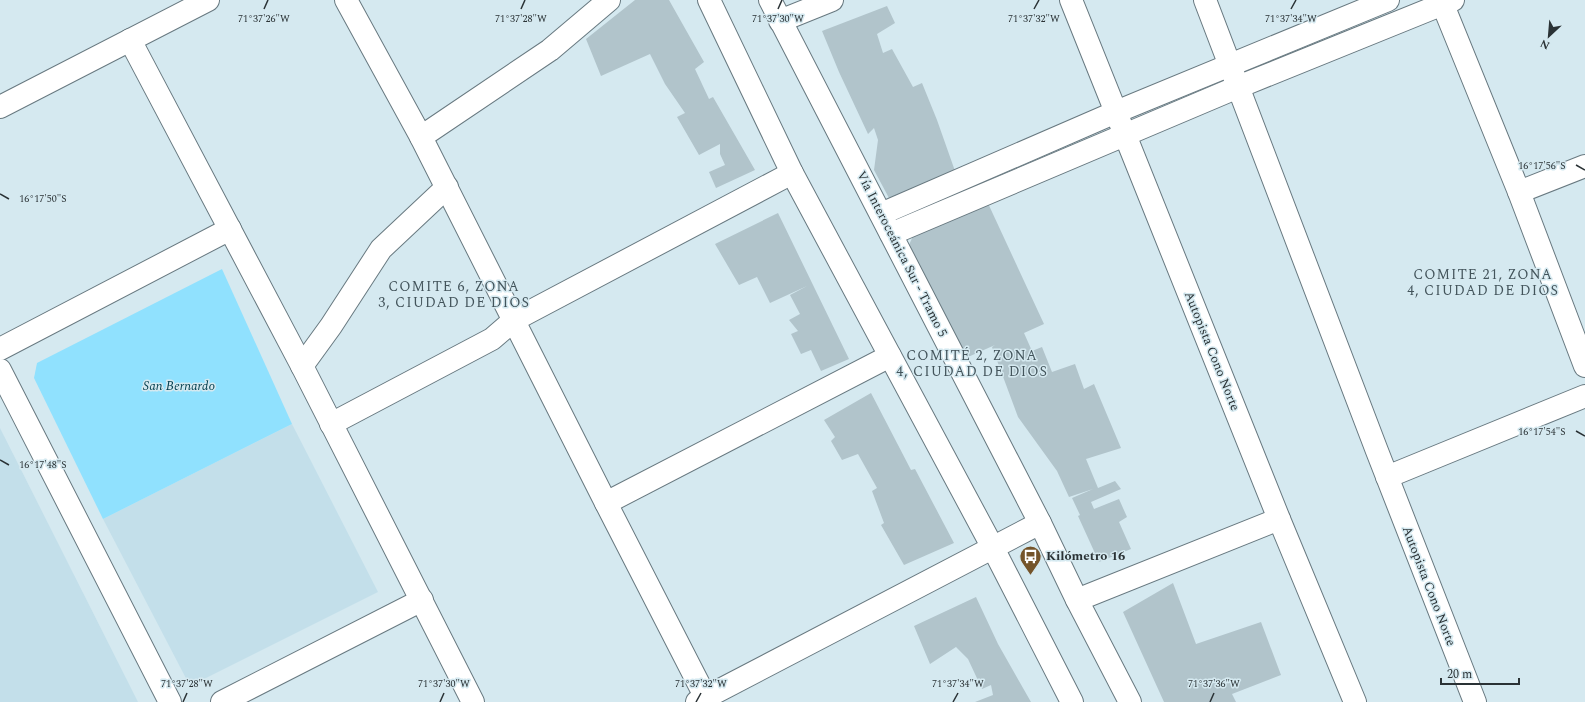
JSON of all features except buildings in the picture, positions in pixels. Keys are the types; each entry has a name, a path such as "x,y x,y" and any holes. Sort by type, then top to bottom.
{"main road":[{"path":"0,107 208,0"},
{"path":"346,0 447,187 704,701 1040,523"},
{"path":"421,137 550,50 609,0"},
{"path":"709,0 792,173 993,548 1072,702"},
{"name":"Vía Interoceánica Sur - Tramo 5","path":"770,0 1040,523 1076,600 1130,702"},
{"path":"780,21 832,0"},
{"name":"Autopista Cono Norte","path":"1071,0 1279,519 1355,702"},
{"name":"Autopista Cono Norte","path":"1205,0 1387,477 1475,702"},
{"path":"881,214 1116,112 1388,0"},
{"path":"891,234 1125,134 1446,1 1585,366"},
{"path":"130,40 302,366 474,702"},
{"path":"1519,192 1585,166"},
{"path":"331,424 492,339 514,320 792,173"},
{"path":"302,366 331,326 381,249 447,187"},
{"path":"0,350 230,229"},
{"path":"606,503 890,356"},
{"path":"0,370 170,702"},
{"path":"1387,477 1585,396"},
{"path":"1076,600 1279,519"},
{"path":"222,702 422,600"}],"shaded area":[{"path":"292,424 378,592 190,686 103,519"},
{"path":"0,428 138,702 0,702"}],"green space":[{"name":"San Bernardo","path":"222,269 292,424 103,519 34,378 37,363"}],"place":[{"name":"Kilómetro 16","path":"1030,576"}],"district":[{"name":"COMITE 21, ZONA 4, CIUDAD DE DIOS","path":"1483,282"},
{"name":"COMITE 6, ZONA 3, CIUDAD DE DIOS","path":"454,294"},
{"name":"COMITÉ 2, ZONA 4, CIUDAD DE DIOS","path":"972,364"}]}
